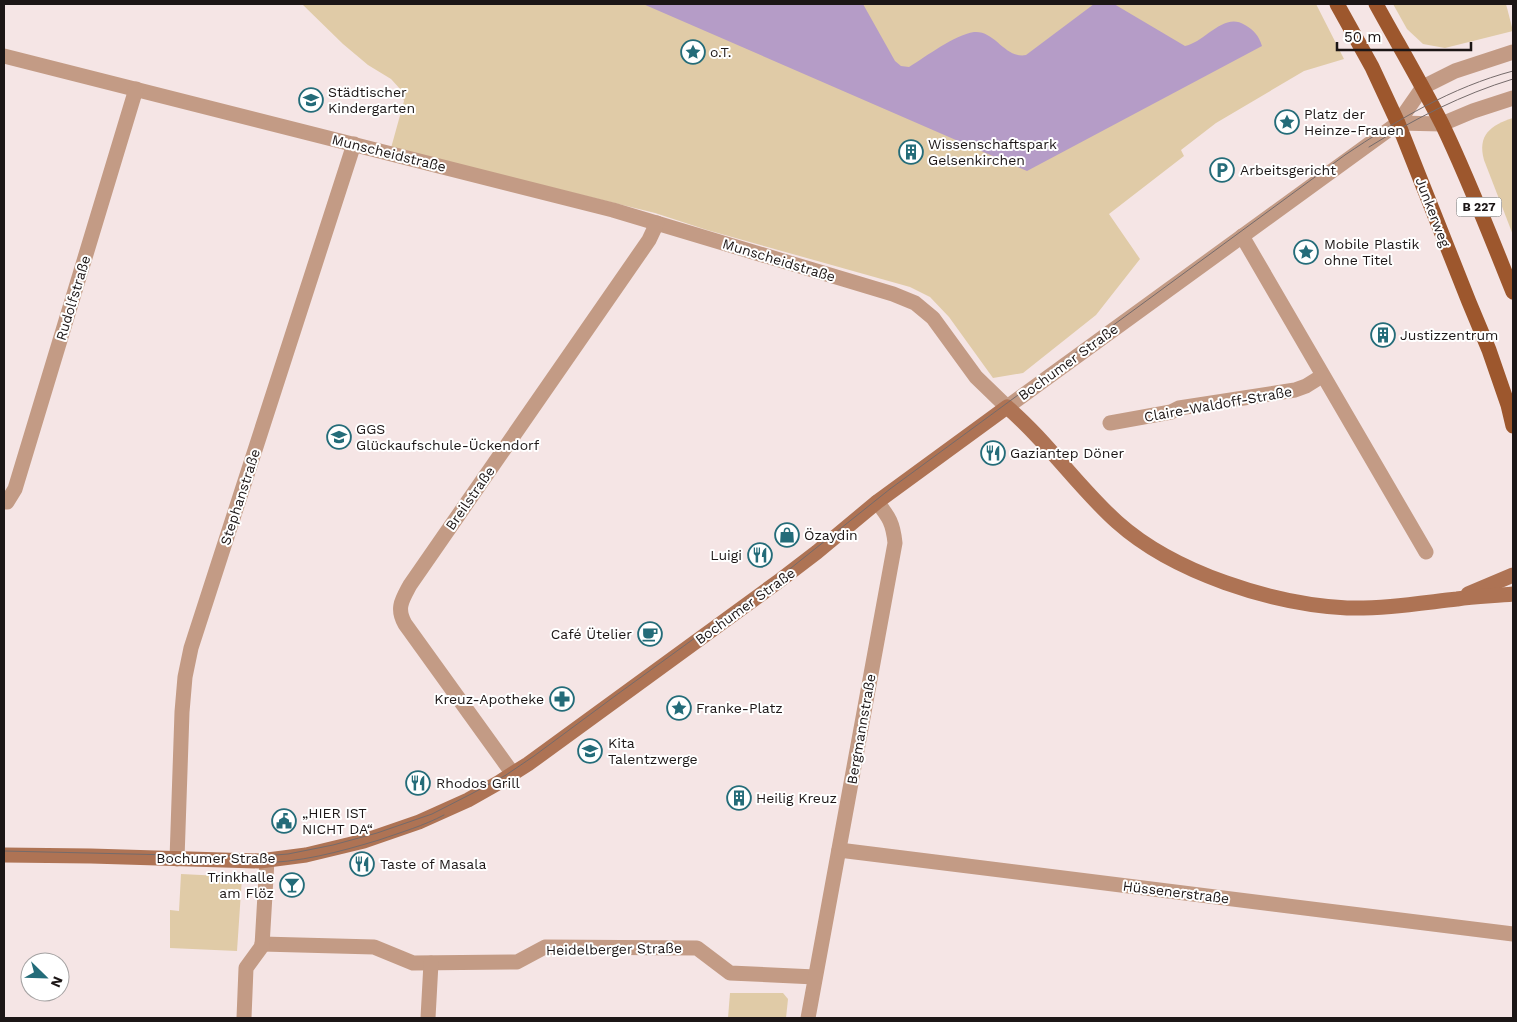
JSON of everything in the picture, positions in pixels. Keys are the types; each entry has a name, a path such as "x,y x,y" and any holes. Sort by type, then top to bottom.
{"main road":[{"name":"Junkerweg","path":"1337,4 1372,67 1398,123 1489,350 1513,426"},
{"name":"B 227","path":"1376,4 1442,124 1513,292"},
{"name":"Bochumer Straße","path":"4,855 267,860 325,851 419,822 468,800 513,774 778,581 817,552 877,502 1007,407"},
{"name":"Munscheidstraße","path":"1007,407 1038,436 1116,521 1135,537 1191,569 1252,591 1294,601 1348,608 1513,594"},
{"name":"Munscheidstraße","path":"1458,598 1513,575"}],"street":[{"name":"Bochumer Straße","path":"1007,407 1398,123 1423,87 1455,71 1513,52"},
{"name":"Munscheidstraße","path":"4,56 613,210 893,294 914,303 933,318 976,377 1007,407"},
{"name":"Rudolfstraße","path":"4,502 7,502 14,489 136,89"},
{"path":"1398,123 1442,124 1473,111 1513,98"},
{"name":"Stephanstraße","path":"177,859 182,712 185,678 191,648 354,144"},
{"name":"Breilstraße","path":"513,774 405,624 400,615 401,600 649,240 658,223"},
{"path":"1242,236 1426,552"},
{"name":"Claire-Waldoff-Straße","path":"1110,423 1172,412 1179,408 1296,390 1322,376"},
{"name":"Bergmannstraße","path":"808,1018 895,542 893,527 886,513 877,502"},
{"name":"Hüssenerstraße","path":"839,850 1513,934"},
{"path":"244,1018 246,968 262,946 267,860"},
{"name":"Heidelberger Straße","path":"262,944 374,947 413,963 517,962 545,947 697,948 730,973 815,977"},
{"path":"428,1018 431,963"}],"shaded area":[{"name":"Wissenschaftspark Gelsenkirchen","path":"302,4 1316,4 1344,59 1304,71 1216,123 1181,150 1184,156 1109,214 1140,259 1096,315 1023,373 993,378 949,317 930,297 910,287 707,230 655,213 391,148 404,101 401,90 391,79 368,65 343,44"},
{"path":"643,4 863,4 895,61 901,66 909,67 949,41 974,32 988,35 1012,53 1026,55 1094,4 1114,4 1185,46 1222,24 1237,22 1254,31 1262,46 1027,171"},
{"path":"1393,4 1506,4 1513,31 1445,48 1423,44 1407,29"},
{"path":"1513,118 1513,235 1484,160 1482,144 1492,128"},
{"path":"181,874 242,877 237,951 170,948 170,910 179,911"},
{"path":"730,993 783,993 788,999 786,1018 728,1018"}],"tram line":[{"path":"4,851 215,856 288,854 333,845 377,833 432,814 473,793 506,775 534,756 791,568 890,489 1345,155 1405,117 1447,95 1513,71"},
{"path":"1369,147 1439,108 1513,79"},
{"path":"256,863 288,861 334,853 379,840 444,815"}],"place":[{"name":"o.T.","path":"693,52"},
{"name":"Städtischer Kindergarten","path":"311,100"},
{"name":"Platz der Heinze-Frauen","path":"1287,122"},
{"name":"Wissenschaftspark Gelsenkirchen","path":"911,152"},
{"name":"Arbeitsgericht","path":"1222,170"},
{"name":"Mobile Plastik ohne Titel","path":"1306,252"},
{"name":"Justizzentrum","path":"1383,335"},
{"name":"GGS Glückaufschule-Ückendorf","path":"339,437"},
{"name":"Gaziantep Döner","path":"993,453"},
{"name":"Özaydin","path":"787,535"},
{"name":"Luigi","path":"760,555"},
{"name":"Café Ütelier","path":"650,634"},
{"name":"Kreuz-Apotheke","path":"562,699"},
{"name":"Franke-Platz","path":"679,708"},
{"name":"Kita Talentzwerge","path":"590,751"},
{"name":"Rhodos Grill","path":"418,783"},
{"name":"Heilig Kreuz","path":"739,798"},
{"name":"„HIER IST NICHT DA“","path":"284,821"},
{"name":"Taste of Masala","path":"362,864"},
{"name":"Trinkhalle am Flöz","path":"292,885"}]}
